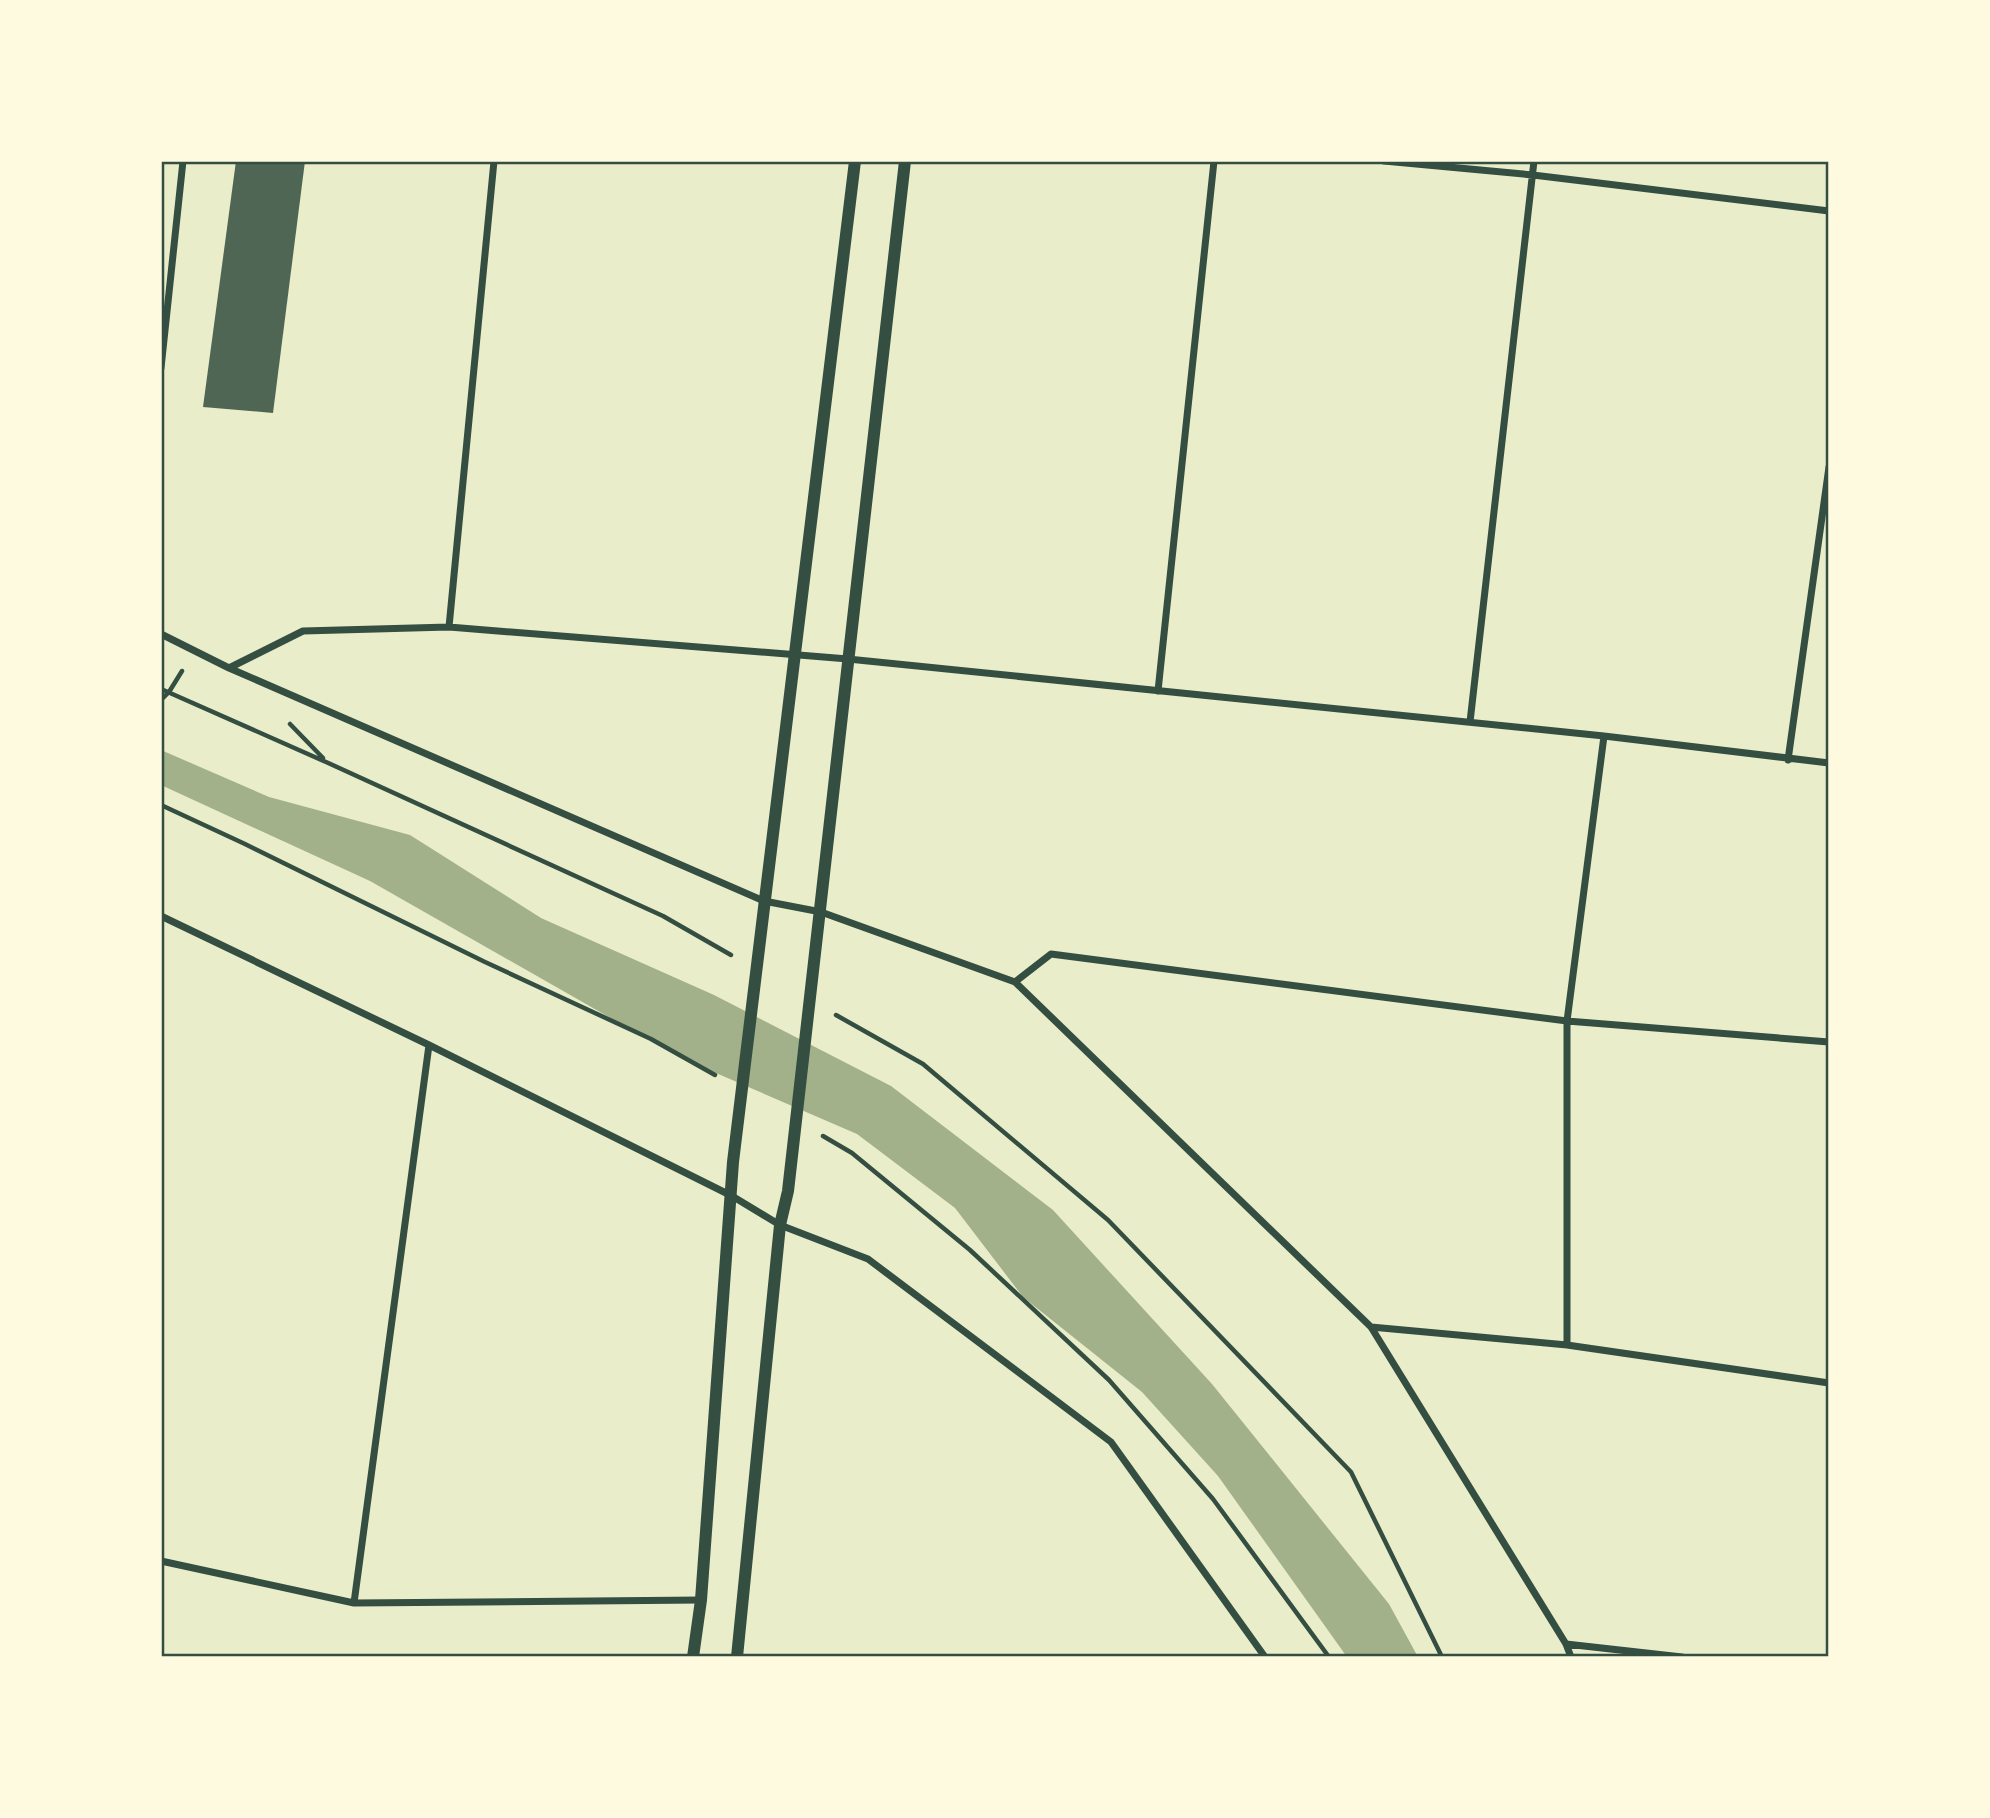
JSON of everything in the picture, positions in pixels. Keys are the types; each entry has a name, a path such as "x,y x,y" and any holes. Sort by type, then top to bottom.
{"street":[{"path":"161,368 183,161"},
{"path":"449,627 494,161"},
{"path":"693,1657 701,1600 733,1162 855,161"},
{"path":"737,1657 780,1225 788,1191 821,912 905,161"},
{"path":"1158,691 1214,161"},
{"path":"1384,161 1533,175 1829,211"},
{"path":"1470,722 1534,161"},
{"path":"1788,760 1829,467"},
{"path":"229,668 303,631 449,627 848,659 1604,736 1829,763"},
{"path":"161,634 229,668 764,901 821,912 1015,982 1371,1327 1566,1644 1571,1657"},
{"path":"1567,1345 1567,1021 1604,736"},
{"path":"161,916 429,1045 732,1196 780,1225 868,1259 1111,1442 1265,1657"},
{"path":"1015,982 1051,954 1567,1021 1829,1042"},
{"path":"354,1604 429,1045"},
{"path":"1371,1327 1567,1345 1829,1382"},
{"path":"161,1561 354,1604 701,1600"},
{"path":"1566,1644 1682,1657"}],"path":[{"path":"161,689 663,916 734,957"},
{"path":"161,700 169,692"},
{"path":"828,1010 923,1065 1108,1220 1352,1472 1442,1657"}],"shaded area":[{"path":"161,750 269,797 410,835 541,918 714,995 891,1086 1053,1210 1212,1384 1389,1604 1418,1657 1347,1657 1218,1476 1142,1392 1023,1297 955,1208 857,1134 679,1057 370,881 161,785"}],"building":[{"path":"236,161 305,161 273,413 203,407"}]}
